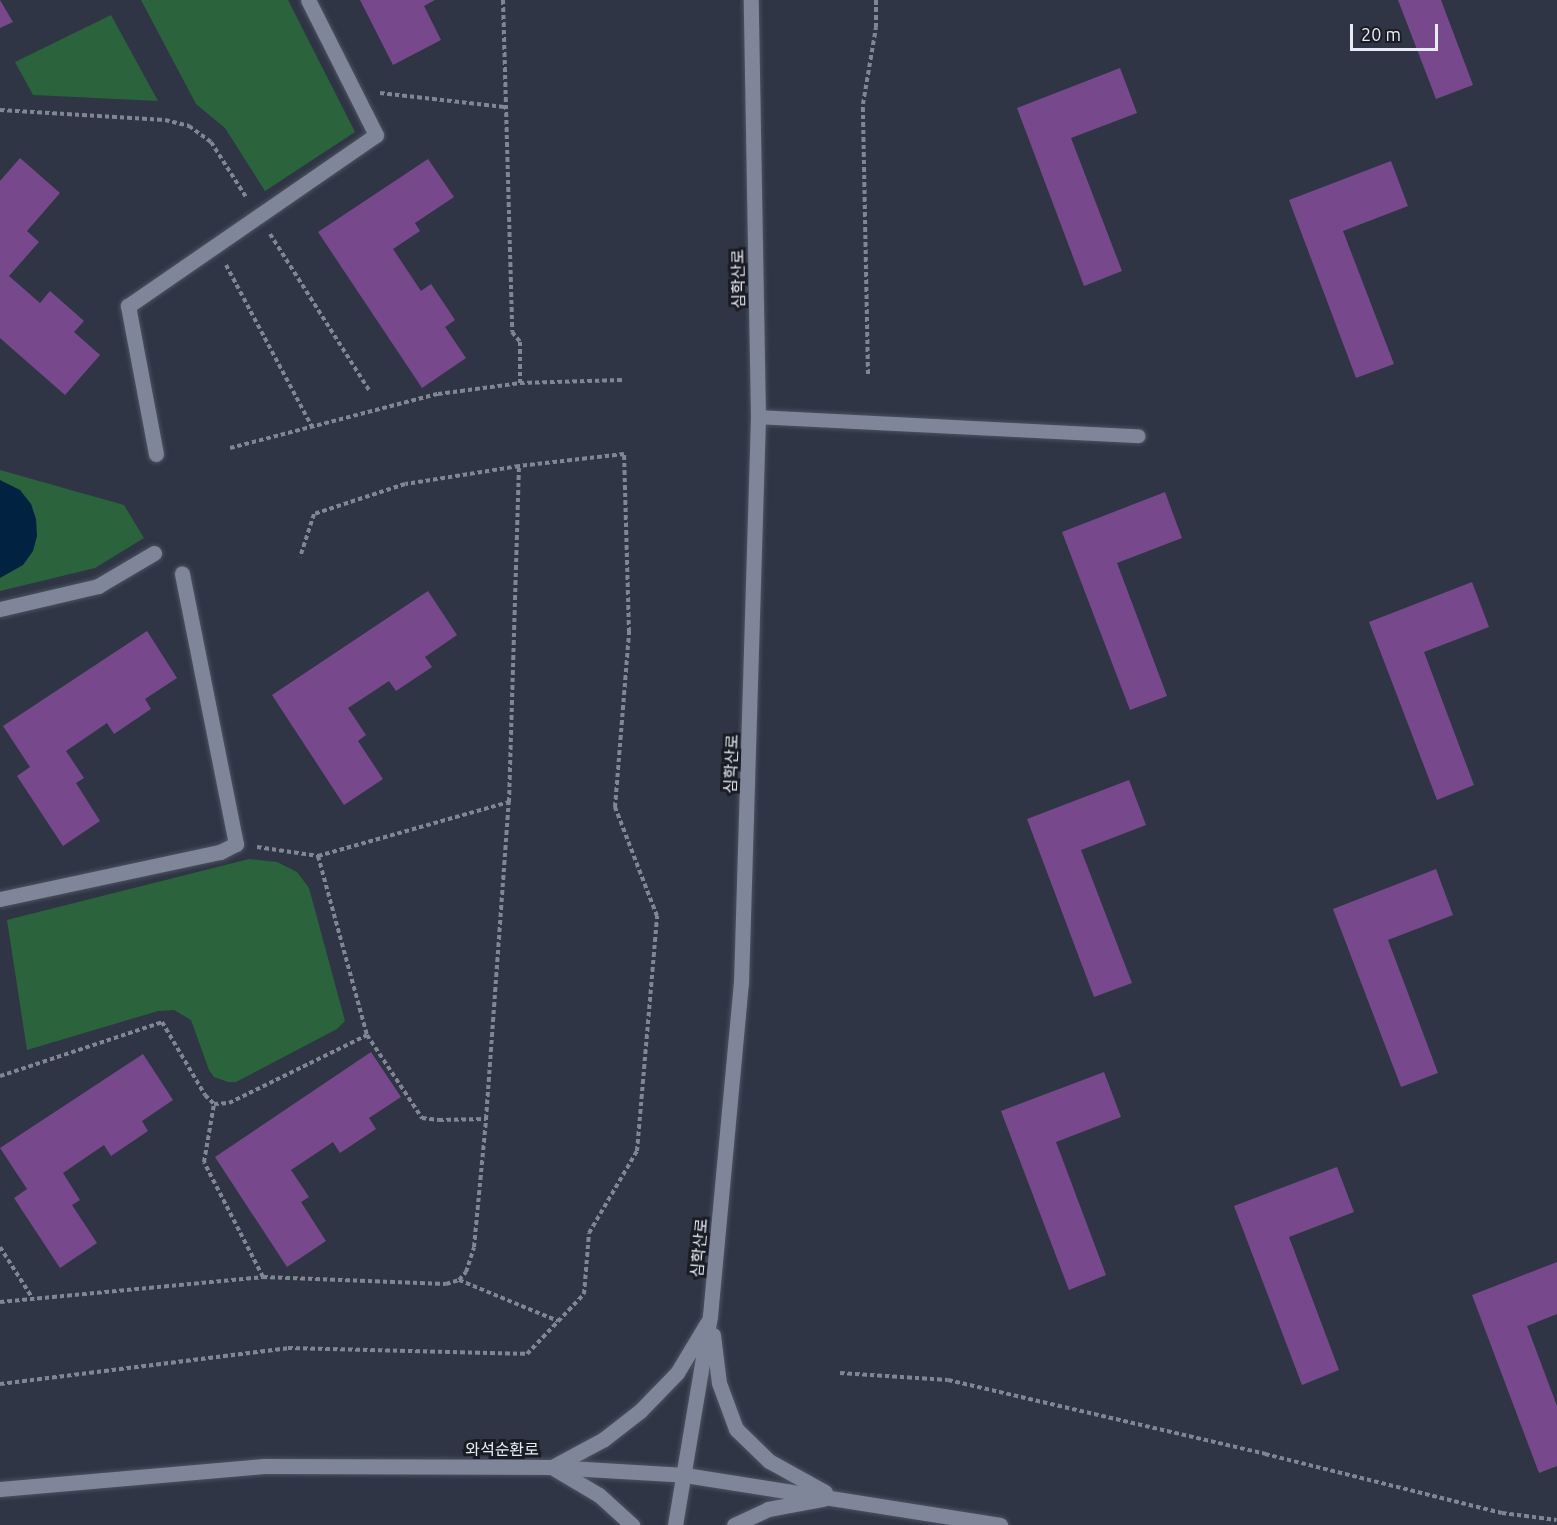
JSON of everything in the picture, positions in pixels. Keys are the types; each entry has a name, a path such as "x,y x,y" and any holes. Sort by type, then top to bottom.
{"street":[{"path":"156,454 128,306 376,135 308,0"},
{"name":"심학산로","path":"675,1525 686,1475 711,1316 741,983 753,666 758,417 751,0"},
{"path":"0,609 98,585 154,553"},
{"path":"0,899 220,852 236,844 182,573"},
{"path":"552,1467 604,1439 640,1411 677,1373 711,1316"},
{"path":"711,1316 719,1383 736,1429 769,1461 835,1497"},
{"name":"와석순환로","path":"0,1489 264,1466 552,1467 686,1475 1000,1525"},
{"path":"552,1467 599,1495 632,1525"},
{"path":"734,1525 768,1509 835,1497"}],"lane":[{"path":"758,417 1139,436"}],"path":[{"path":"503,0 504,107 512,332 520,342 520,383"},
{"path":"868,374 863,104 876,27 876,0"},
{"path":"353,90 504,107"},
{"path":"1,112 165,120 189,126 211,142 369,390"},
{"path":"215,246 312,427"},
{"path":"230,448 438,394 520,383 622,380"},
{"path":"0,1384 288,1348 527,1354 584,1294 589,1233 637,1151 657,916 615,807 629,632 624,454 519,466 405,484 314,514 300,557"},
{"path":"0,1302 263,1277 447,1284 459,1280 466,1272 474,1247 486,1119 509,802 519,466"},
{"path":"236,844 318,856 509,802"},
{"path":"318,856 368,1035 422,1118 486,1119"},
{"path":"0,1075 162,1022 205,1095 214,1104 229,1103 368,1035"},
{"path":"214,1104 204,1162 263,1277"},
{"path":"0,1246 33,1299"},
{"path":"459,1280 558,1322"},
{"path":"840,1373 948,1380 1265,1454 1502,1513 1557,1520"}],"green space":[{"path":"141,0 288,0 355,132 265,191 225,128 196,104"},
{"path":"111,15 158,101 33,95 15,62"},
{"path":"0,470 124,505 144,538 95,568 0,591"},
{"path":"249,859 277,862 297,872 309,888 345,1021 337,1029 236,1082 214,1077 209,1070 191,1020 174,1010 158,1011 27,1050 7,920"}],"water":[{"path":"0,480 20,490 31,504 36,519 37,536 33,551 23,565 0,578"}],"building":[{"path":"0,0 13,22 0,28"},
{"path":"360,0 435,0 424,6 441,40 393,65"},
{"path":"1398,0 1441,0 1473,85 1436,99"},
{"path":"1120,68 1137,113 1071,138 1122,271 1084,286 1017,108"},
{"path":"20,158 60,193 27,231 39,242 9,276 40,303 50,291 84,321 74,332 100,355 65,395 0,338 0,181"},
{"path":"428,159 454,197 415,223 420,231 393,249 421,291 431,284 455,320 445,327 466,358 422,388 318,232"},
{"path":"1391,161 1408,206 1343,231 1394,364 1356,378 1289,200"},
{"path":"1165,492 1182,538 1117,563 1167,696 1130,710 1062,532"},
{"path":"1472,582 1489,627 1424,652 1474,785 1437,800 1369,622"},
{"path":"428,591 457,635 425,657 432,667 396,691 389,681 348,708 366,735 358,741 383,779 344,805 272,695"},
{"path":"147,631 177,678 145,699 151,709 114,734 107,723 66,751 84,778 76,783 100,821 63,846 17,776 30,767 3,726"},
{"path":"1129,780 1146,825 1081,850 1132,983 1094,997 1027,819"},
{"path":"1436,869 1453,915 1388,940 1438,1073 1401,1087 1333,909"},
{"path":"371,1052 401,1097 369,1118 376,1129 340,1153 333,1142 291,1170 309,1197 301,1202 326,1241 287,1267 215,1157"},
{"path":"143,1054 173,1100 142,1121 148,1131 111,1156 104,1145 63,1173 80,1200 72,1205 97,1243 60,1268 14,1198 27,1189 0,1148"},
{"path":"1104,1072 1121,1117 1056,1142 1106,1275 1069,1290 1001,1111"},
{"path":"1337,1167 1354,1212 1289,1237 1339,1370 1302,1385 1234,1206"},
{"path":"1557,1262 1557,1314 1527,1326 1557,1406 1557,1466 1539,1473 1472,1295"}]}
